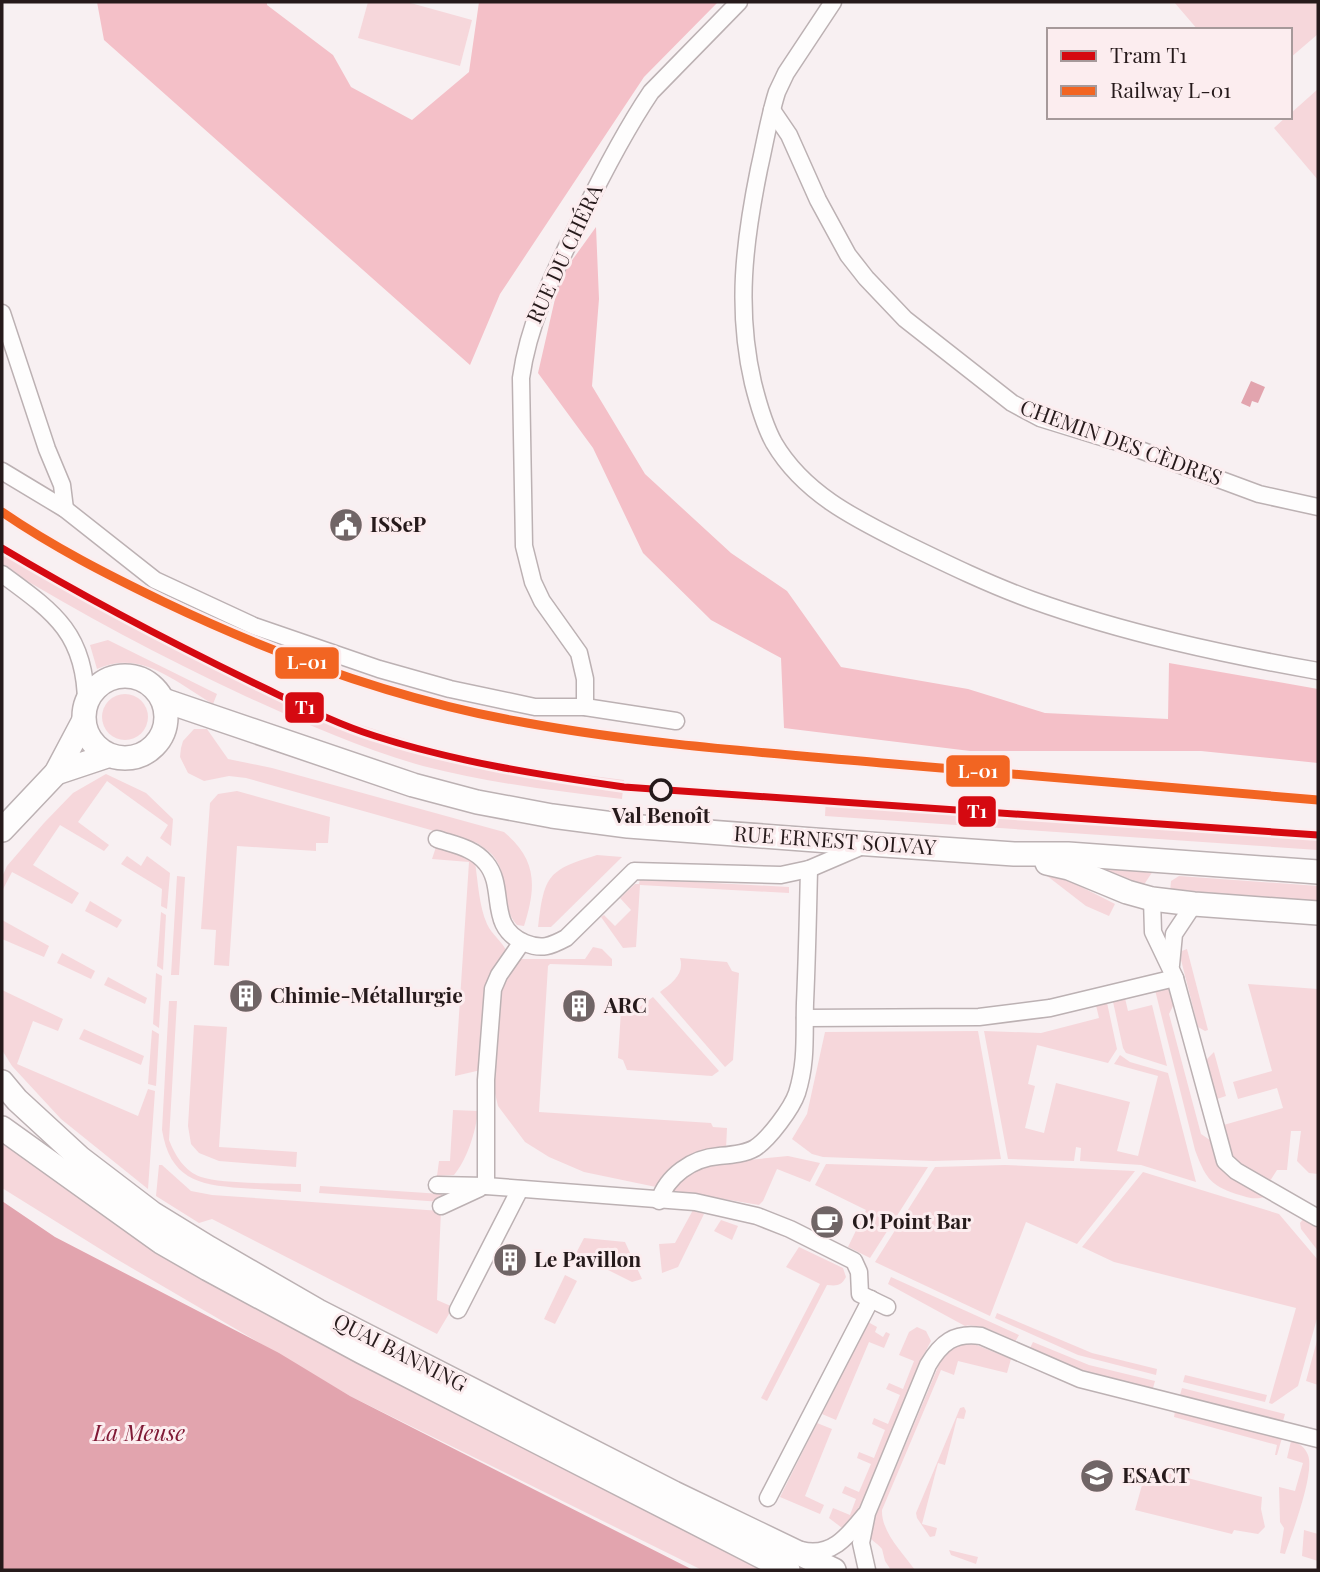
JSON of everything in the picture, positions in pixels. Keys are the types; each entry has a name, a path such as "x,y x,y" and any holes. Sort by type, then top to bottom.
{"street":[{"name":"RUE DU CHÉRA","path":"585,708 585,679 579,653 542,601 533,582 524,546 521,378 525,352 537,310 549,283 603,173 640,108 651,92 739,2"},
{"path":"832,2 786,74 772,110 746,243 743,322 748,360 764,421 774,443 808,485 841,510 978,579 1032,600 1125,628 1259,661 1318,671"},
{"name":"CHEMIN DES CÈDRES","path":"772,110 789,135 818,200 842,244 866,278 905,319 1012,404 1040,418 1124,444 1259,494 1318,507"},
{"path":"2,313 47,449 62,485 65,509"},
{"path":"2,471 65,509 155,580 254,626 357,662 450,689 535,707 585,708 676,721"},
{"path":"2,573 53,613 66,629 84,668 84,713 93,744 107,756"},
{"path":"2,830 56,773 96,687 113,677 123,675 151,684 166,709 165,730 154,746 147,752 127,758 107,756 56,773"},
{"name":"RUE ERNEST SOLVAY","path":"163,700 413,785 506,808 628,826 1014,854 1068,854 1318,872"},
{"path":"165,730 209,716"},
{"path":"437,839 474,851 485,861 492,871 500,915 506,931 522,942 540,948 553,946 566,938 634,871 781,875 809,869 869,844"},
{"name":"RUE ERNEST SOLVAY","path":"1014,854 1069,868 1126,892 1152,899 1194,905 1318,913"},
{"name":"RUE ERNEST SOLVAY","path":"1152,899 1157,881 1164,873 1198,863"},
{"path":"661,1195 668,1180 689,1165 755,1148 783,1117 796,1095 806,1054 809,869"},
{"path":"1152,899 1153,932 1173,972 1225,1161 1236,1171 1318,1219"},
{"path":"1173,972 1174,934 1194,905"},
{"path":"486,1186 486,1080 492,989 522,942"},
{"path":"805,1017 979,1017 1050,1009 1173,972"},
{"name":"QUAI BANNING","path":"2,1082 17,1100 80,1158 152,1213 186,1234 318,1311 777,1544 834,1570"},
{"name":"QUAI BANNING","path":"2,1128 161,1242 208,1269 397,1370 788,1570"},
{"path":"437,1185 661,1195 757,1216 790,1228 854,1261 859,1272 860,1294 887,1307"},
{"path":"441,1206 486,1186"},
{"path":"458,1310 520,1189"},
{"path":"768,1498 871,1299"},
{"path":"867,1570 861,1544 867,1513 928,1365 945,1342 962,1335 981,1336 1080,1379 1318,1439"},
{"path":"777,1544 807,1552 822,1551 839,1545 867,1513"}],"shaded area":[{"path":"97,2 267,2 267,5 333,55 351,87 412,120 469,72 479,2 718,2 644,77 500,294 470,365 104,40"},
{"path":"368,2 407,2 472,20 460,66 358,38"},
{"path":"1174,2 1318,2 1318,34 1292,56 1292,28 1196,28"},
{"path":"1318,89 1318,180 1274,128 1284,119 1292,119 1292,112"},
{"path":"596,227 599,299 592,386 645,474 731,553 787,591 841,667 968,689 1045,713 1168,719 1169,663 1318,689 1318,763 1201,751 970,751 784,728 781,658 711,620 643,553 593,448 538,373 560,277"},
{"path":"2,543 79,590 183,645 342,719 427,746 514,766 624,780 622,799 522,786 448,772 377,752 333,735 183,666 32,584 2,566"},
{"path":"108,640 217,694 213,704 171,678 143,665 113,664 97,669 90,645"},
{"path":"125,694 134,695 141,701 147,708 147,726 141,733 134,739 125,740 116,739 109,733 103,726 102,717 103,708 109,701 116,695"},
{"path":"194,729 207,729 228,759 272,768 504,832 523,853 531,875 531,899 524,926 517,925 508,910 499,865 490,853 477,843 246,778 229,776 204,781 188,773 180,757 183,741"},
{"path":"106,774 146,793 173,819 171,846 160,838 168,825 107,781 78,822 109,845 104,851 60,825 33,865 79,893 72,904 12,872 2,891 2,877 7,866 44,823 73,793"},
{"path":"237,791 330,817 328,843 316,843 316,851 237,846 229,966 214,965 216,930 201,929 210,803 218,794"},
{"path":"826,796 1318,830 1318,850 825,816"},
{"path":"436,847 469,856 475,862 484,917 507,952 481,1070 455,1076 469,862 432,859"},
{"path":"597,855 622,857 551,927 538,927 543,896 551,877 568,865"},
{"path":"127,856 141,866 147,856 170,873 167,909 161,906 162,889 121,864"},
{"path":"1084,861 1155,868 1143,886 1138,888"},
{"path":"1042,872 1052,872 1115,904 1109,916 1086,906"},
{"path":"177,876 185,877 179,975 171,975"},
{"path":"1179,876 1318,886 1318,908 1170,892 1171,881"},
{"path":"640,879 789,887 789,893 640,885 636,947 623,948 601,917 604,915 615,926 631,910 620,898 635,884 639,884"},
{"path":"90,901 122,920 117,928 85,911"},
{"path":"161,912 166,915 163,970 157,966"},
{"path":"2,920 49,946 44,957 2,939"},
{"path":"593,947 602,949 612,959 612,966 548,966 539,1112 711,1123 713,1127 727,1128 726,1149 705,1152 686,1159 669,1171 656,1187 584,1172 549,1157 525,1142 498,1106 492,1081 498,993 503,980 519,959 585,959"},
{"path":"1187,949 1208,1030 1205,1031 1198,1027 1179,952"},
{"path":"62,953 95,971 91,979 57,963"},
{"path":"680,958 727,962 732,971 739,973 733,1060 725,1067 660,992 673,982 679,973"},
{"path":"156,973 162,976 159,1028 153,1024"},
{"path":"108,977 147,998 145,1004 104,985"},
{"path":"1168,982 1174,1004 1169,1014 1201,1134 1210,1140 1220,1164 1265,1194 1265,1197 1250,1198 1227,1191 1214,1183 1202,1167 1195,1150 1154,986"},
{"path":"1248,984 1318,989 1318,1174 1309,1173 1297,1161 1301,1131 1291,1131 1287,1170 1277,1170 1268,1184 1230,1157 1220,1126 1283,1108 1277,1088 1238,1099 1233,1082 1272,1071"},
{"path":"2,990 63,1019 58,1031 33,1021 17,1064 138,1116 148,1089 155,1091 148,1189 61,1119 12,1066 2,1050"},
{"path":"1124,994 1128,1011 1152,1005 1167,1066 1126,1053 1123,1048 1112,997"},
{"path":"653,997 719,1071 712,1076 627,1070 623,1060 618,1058 621,1011 630,1014"},
{"path":"1106,998 1117,1049 1108,1063 1037,1045 1028,1084 1035,1086 1025,1128 1044,1133 1056,1083 1130,1102 1117,1151 1138,1156 1158,1076 1114,1064 1120,1055 1130,1062 1168,1073 1196,1182 1141,1165 1080,1161 1081,1148 1076,1147 1074,1161 1008,1159 984,1031 1041,1033 1099,1018 1095,1001"},
{"path":"169,1001 177,1001 169,1140 177,1157 185,1167 201,1177 235,1182 301,1184 301,1192 241,1188 199,1181 179,1169 172,1159 162,1130"},
{"path":"194,1025 227,1027 219,1147 297,1152 296,1167 219,1161 199,1153 191,1144 188,1126"},
{"path":"84,1029 144,1056 141,1065 79,1039"},
{"path":"152,1030 159,1034 156,1086 148,1084"},
{"path":"978,1031 1001,1159 933,1161 823,1157 812,1154 792,1139 807,1114 825,1032"},
{"path":"1214,1052 1226,1096 1217,1099 1206,1060"},
{"path":"453,1110 478,1111 475,1127 459,1169 454,1175 437,1176 439,1161 450,1161"},
{"path":"2,1142 39,1170 174,1260 767,1570 702,1570 350,1396 113,1257 2,1188"},
{"path":"788,1156 820,1163 810,1182 777,1169 759,1205 670,1190 691,1172 718,1163"},
{"path":"826,1164 928,1167 870,1258 848,1247 866,1210 815,1185"},
{"path":"159,1165 191,1191 212,1195 441,1211 437,1300 453,1307 437,1334 212,1219 199,1223 156,1196"},
{"path":"1005,1165 1135,1171 1077,1244 1026,1222 990,1316 875,1262 935,1167"},
{"path":"1143,1172 1279,1214 1318,1260 1318,1315 1298,1386 1272,1404 1269,1403 1296,1308 1114,1262 1082,1247"},
{"path":"320,1186 442,1194 441,1202 319,1193"},
{"path":"693,1210 704,1214 678,1267 662,1273 659,1244 675,1243"},
{"path":"1304,1218 1318,1226 1318,1251 1301,1229 1300,1223"},
{"path":"721,1220 738,1226 732,1240 714,1231"},
{"path":"584,1238 625,1242 642,1279 632,1282 588,1260 583,1269 571,1263"},
{"path":"799,1247 843,1268 846,1277 838,1285 827,1285 767,1401 761,1398 820,1284 786,1267"},
{"path":"565,1275 577,1281 555,1324 544,1319"},
{"path":"891,1277 1019,1335 1015,1342 985,1328 965,1326 888,1284"},
{"path":"997,1313 1092,1353 1157,1369 1156,1375 1078,1355 995,1318"},
{"path":"868,1322 877,1327 875,1332 883,1337 886,1332 890,1334 884,1348 869,1342 836,1420 822,1414"},
{"path":"917,1327 926,1331 931,1341 857,1514 846,1531 829,1518 833,1508 850,1515 856,1499 842,1493 845,1486 859,1492 871,1464 857,1458 859,1452 874,1458 885,1430 872,1424 874,1418 888,1424 900,1395 886,1389 889,1383 903,1389 914,1361 899,1355 909,1332"},
{"path":"1318,1337 1318,1385 1306,1381"},
{"path":"1033,1342 1089,1365 1155,1381 1153,1388 1087,1372 1030,1348"},
{"path":"972,1343 1011,1359 1007,1373 958,1361 954,1375 941,1370 882,1510 889,1534 915,1570 891,1570 882,1549 871,1538 871,1527 943,1355 959,1345"},
{"path":"1185,1375 1267,1395 1265,1402 1183,1382"},
{"path":"1182,1388 1285,1414 1283,1421 1180,1395"},
{"path":"964,1407 964,1419 957,1418 945,1465 938,1463 922,1524 937,1528 935,1536 930,1537 917,1518 916,1513 960,1408"},
{"path":"1175,1411 1282,1438 1277,1455 1277,1445 1174,1417"},
{"path":"817,1423 832,1429 805,1496 824,1505 820,1514 780,1497"},
{"path":"1291,1441 1305,1450 1309,1464 1302,1503 1285,1554 1280,1553 1284,1528 1280,1522 1279,1487 1295,1491 1303,1463 1287,1458"},
{"path":"1160,1471 1262,1497 1261,1509 1265,1527 1258,1534 1234,1530 1232,1534 1135,1510 1144,1478"},
{"path":"1304,1530 1318,1534 1318,1561 1302,1556"},
{"path":"949,1550 978,1557 976,1564 951,1555"}],"water":[{"path":"1251,381 1265,387 1258,403 1252,401 1250,407 1241,403"},
{"name":"La Meuse","path":"2,1201 55,1237 279,1353 350,1396 693,1570 2,1570"}],"tram line":[{"name":"T1","path":"2,548 158,635 314,712 375,736 467,760 624,787 1318,835"}],"rail line":[{"name":"L-01","path":"2,512 102,571 251,641 387,690 480,714 573,731 710,748 1318,800"}],"place":[{"name":"ISSeP","path":"346,525"},
{"name":"Val Benoît","path":"661,790"},
{"name":"Chimie-Métallurgie","path":"246,996"},
{"name":"ARC","path":"579,1006"},
{"name":"O! Point Bar","path":"827,1222"},
{"name":"Le Pavillon","path":"510,1260"},
{"name":"ESACT","path":"1097,1476"}]}
